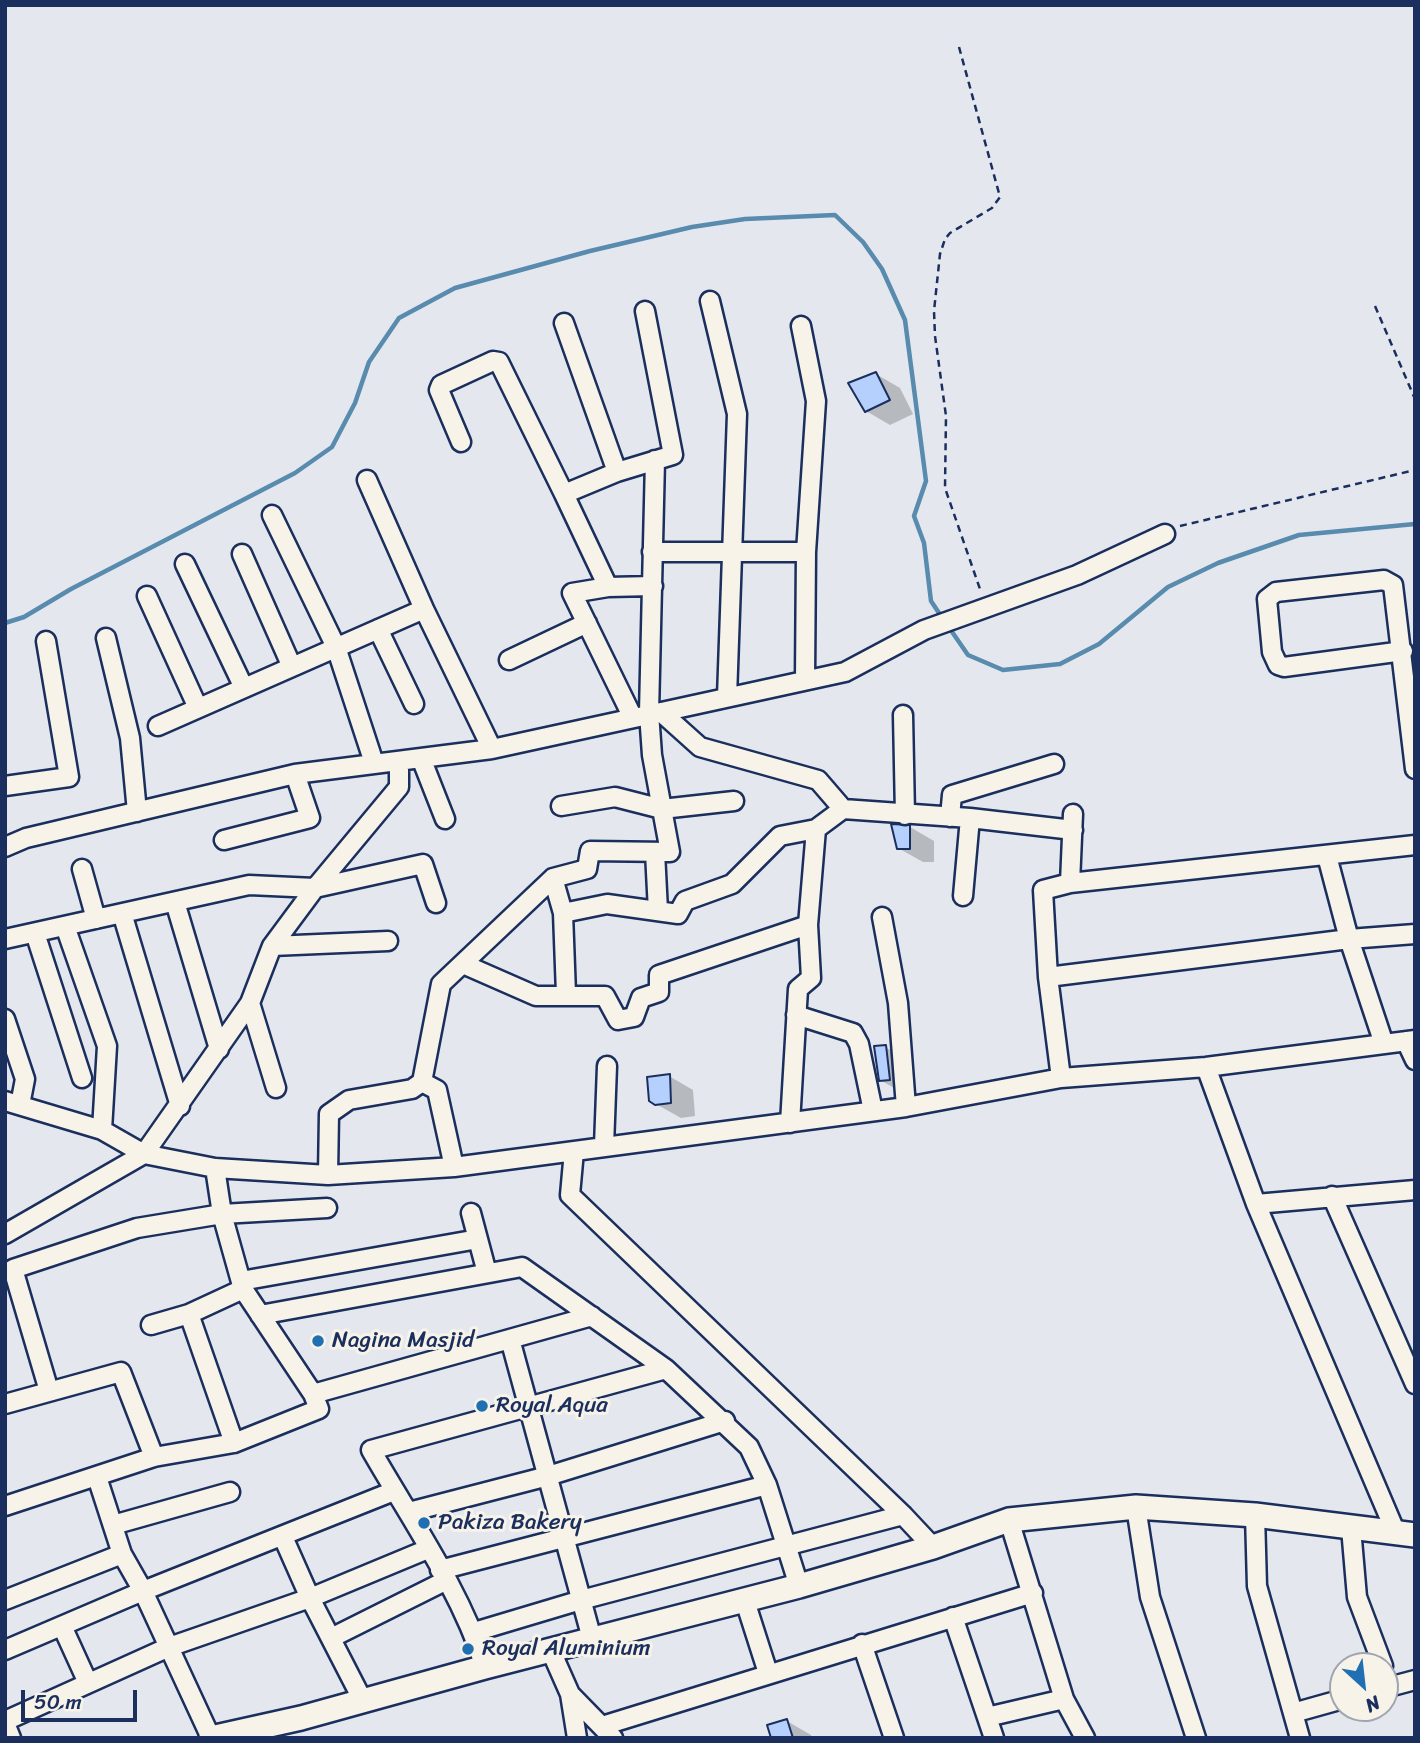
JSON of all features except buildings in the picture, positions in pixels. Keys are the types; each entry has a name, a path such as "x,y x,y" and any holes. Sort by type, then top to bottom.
{"main road":[{"path":"216,1737 363,1702 485,1667 745,1601 933,1547 1009,1520 1136,1507 1255,1515 1405,1534"}],"street":[{"path":"710,301 737,414 730,550 727,697"},
{"path":"564,494 617,472 673,455 646,312"},
{"path":"564,323 617,472"},
{"path":"801,326 816,401 806,552 805,679"},
{"path":"461,442 439,390 441,385 493,361 499,362 608,587"},
{"path":"328,1175 330,1114 349,1100 412,1089 422,1082 441,984 553,877 587,869 590,851 670,852 652,755 648,714 655,460"},
{"path":"367,480 424,609 492,749"},
{"path":"272,515 336,647 374,763"},
{"path":"5,847 26,838 295,774 492,749 845,672 929,628 1077,575 1165,534"},
{"path":"652,552 806,552"},
{"path":"243,554 292,667"},
{"path":"185,564 244,688"},
{"path":"1403,651 1284,667 1278,665 1272,652 1267,599 1276,592 1389,581 1396,590 1403,651 1415,769"},
{"path":"653,586 608,587 572,593 587,623 648,714 700,747 818,780 843,809 905,816 1073,822 1070,883"},
{"path":"147,596 198,708"},
{"path":"158,726 424,609"},
{"path":"509,660 587,623"},
{"path":"379,629 414,704"},
{"path":"106,638 130,738 137,813"},
{"path":"5,786 69,777 46,640"},
{"path":"904,715 905,816"},
{"path":"421,758 446,819"},
{"path":"5,1234 144,1154 250,1003 272,946 315,888 399,787 399,761"},
{"path":"950,817 952,794 1054,764"},
{"path":"224,840 310,818 295,774"},
{"path":"561,806 615,797 662,810 734,802"},
{"path":"563,913 607,904 678,914 685,901 732,884 780,836 816,829 843,809"},
{"path":"963,896 970,818"},
{"path":"790,1123 798,989 811,978 808,925 816,829"},
{"path":"1061,1078 1048,977 1043,890 1070,883 1415,845"},
{"path":"654,852 657,911"},
{"path":"1327,856 1349,939 1384,1044"},
{"path":"5,940 249,886 315,888 424,864 436,903"},
{"path":"82,869 96,919"},
{"path":"553,877 563,913 566,994"},
{"path":"175,902 219,1049"},
{"path":"122,913 180,1106"},
{"path":"882,917 898,1003 906,1107"},
{"path":"463,964 536,996 605,996 618,1020 634,1017 640,998 659,992 659,975 808,925"},
{"path":"65,926 107,1046 102,1130"},
{"path":"35,933 82,1077"},
{"path":"1048,977 1349,939 1415,934"},
{"path":"272,946 388,941"},
{"path":"250,1003 276,1088"},
{"path":"796,1015 853,1033 859,1044 873,1111"},
{"path":"5,1020 25,1079 12,1103 102,1130 144,1154 215,1168 328,1175 454,1167 906,1107 1061,1078 1206,1067 1410,1041 1415,1060"},
{"path":"604,1146 607,1066"},
{"path":"1206,1067 1256,1203 1405,1534"},
{"path":"422,1082 437,1090 454,1167"},
{"path":"575,1151 570,1195 904,1515 933,1547"},
{"path":"5,1506 154,1457 234,1443 319,1409 313,1394 242,1285 222,1214 215,1168"},
{"path":"1256,1203 1415,1190"},
{"path":"1332,1196 1415,1384"},
{"path":"49,1391 13,1269 137,1228 222,1214 327,1208"},
{"path":"471,1213 487,1273"},
{"path":"151,1325 189,1314 242,1285 478,1238"},
{"path":"260,1315 522,1267 666,1369 725,1421 749,1447 767,1485 799,1586"},
{"path":"189,1314 234,1443"},
{"path":"313,1394 593,1316"},
{"path":"510,1339 592,1639"},
{"path":"485,1667 474,1632 409,1512 371,1450 666,1369"},
{"path":"5,1404 121,1372 154,1457"},
{"path":"409,1512 548,1476 725,1421"},
{"path":"97,1477 122,1554 216,1737"},
{"path":"331,1638 443,1575 564,1539 767,1485"},
{"path":"5,1650 143,1591 394,1491"},
{"path":"113,1525 230,1492"},
{"path":"1136,1507 1150,1597 1196,1738"},
{"path":"474,1632 581,1600 904,1515"},
{"path":"1255,1515 1257,1586 1300,1738"},
{"path":"1009,1520 1064,1699 1085,1738"},
{"path":"1351,1528 1357,1597 1378,1652"},
{"path":"283,1536 310,1598 363,1702"},
{"path":"11,1738 5,1722 88,1683 169,1647 310,1598 428,1549"},
{"path":"5,1600 122,1554"},
{"path":"570,1694 607,1732 768,1673 1033,1593"},
{"path":"745,1601 768,1673"},
{"path":"953,1617 994,1738"},
{"path":"62,1626 88,1683"},
{"path":"862,1644 891,1737"},
{"path":"551,1651 570,1694 577,1738"},
{"path":"986,1717 1064,1699"},
{"path":"1293,1713 1329,1703"}],"path":[{"path":"959,47 1000,197 992,208 950,233 945,239 940,254 934,336 946,416 945,488 986,606"},
{"path":"1375,306 1415,399"},
{"path":"1165,534 1183,524 1415,470"}],"waterway":[{"path":"5,623 24,617 71,589 295,473 332,447 355,403 369,362 399,318 455,288 590,251 692,227 745,219 835,215 863,242 882,269 905,320 926,481 914,516 924,543 931,601 943,619"},
{"path":"948,626 968,655 1003,670 1060,664 1099,644 1168,587 1218,563 1299,535 1415,524"}],"place":[{"name":"Nagina Masjid","path":"318,1341"},
{"name":"Royal Aqua","path":"482,1406"},
{"name":"Pakiza Bakery","path":"424,1523"},
{"name":"Royal Aluminium","path":"468,1649"}]}
